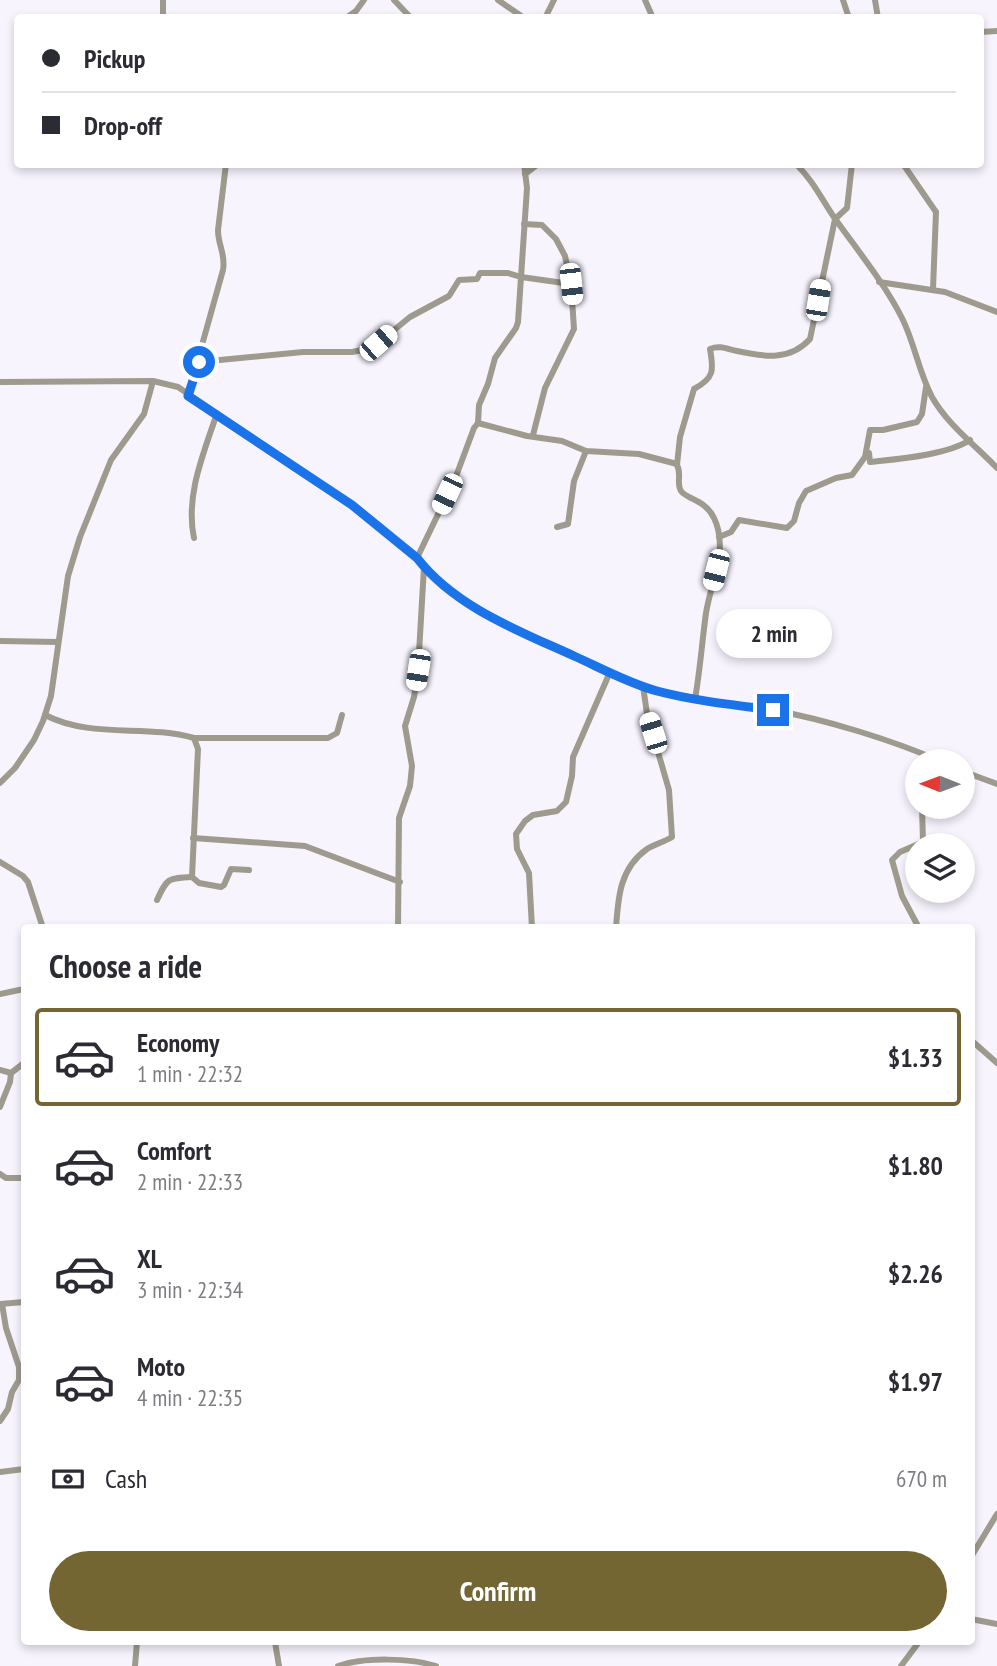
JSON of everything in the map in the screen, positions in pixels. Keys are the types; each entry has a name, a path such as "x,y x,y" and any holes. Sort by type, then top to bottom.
{"street":[{"path":"352,14 364,0"},
{"path":"396,1 406,0"},
{"path":"498,0 518,14"},
{"path":"188,396 225,259 218,239 218,230 226,168"},
{"path":"417,558 478,423 479,405 495,358 516,328 527,188 524,168"},
{"path":"525,174 533,168"},
{"path":"800,168 811,179 902,317 917,366 933,399 997,468"},
{"path":"695,699 706,613 720,555 719,537 709,509 681,491 677,464 680,437 694,390 712,374 710,349 720,347 780,356 796,352 810,339 835,219 847,208 852,168"},
{"path":"906,168 936,212 933,289"},
{"path":"524,224 542,225 556,239 565,256 571,284 574,329 545,388 533,435"},
{"path":"199,362 367,349 410,317 449,296 459,280 477,279 480,273 508,273 521,278 571,284"},
{"path":"879,282 933,289 997,312"},
{"path":"0,783 25,754 45,715 51,696 68,576 80,537 110,460 144,414 153,381"},
{"path":"0,382 153,381 178,387 352,505 476,610 643,686 695,699 773,710 910,749"},
{"path":"927,385 922,414 917,422 883,430 870,430 870,462 956,448 970,440"},
{"path":"194,538 192,504 195,482 217,413"},
{"path":"478,423 562,441 586,451 639,454 677,464"},
{"path":"719,537 731,532 739,520 787,528 794,521 806,491 836,478 852,475 866,457 869,448"},
{"path":"558,527 568,524 574,481 586,451"},
{"path":"398,924 399,818 401,805 410,786 412,766 405,726 414,697 418,670 424,567"},
{"path":"0,641 58,642"},
{"path":"532,924 529,873 517,849 516,834 533,815 557,811 566,802 573,757 610,672"},
{"path":"616,924 619,887 626,872 649,848 672,837 669,790 648,715 643,686"},
{"path":"45,715 82,728 194,738 328,738 337,733 342,715"},
{"path":"192,877 198,749 194,738"},
{"path":"975,776 997,784"},
{"path":"917,924 902,897 892,860 900,852 923,842 922,819"},
{"path":"192,838 304,846 400,882"},
{"path":"0,862 28,882 42,924"},
{"path":"157,900 167,881 172,878 192,877 199,883 221,887 231,869 249,870"},
{"path":"0,994 21,990"},
{"path":"975,1044 997,1063"},
{"path":"0,1070 10,1073 21,1067"},
{"path":"0,1107 10,1083 10,1073"},
{"path":"0,1174 6,1178 21,1178"},
{"path":"0,1421 8,1409 12,1392 19,1380 19,1367 1,1304 21,1303"},
{"path":"0,1472 21,1469"},
{"path":"975,1550 997,1514"},
{"path":"975,1620 997,1624"},
{"path":"135,1666 137,1645"},
{"path":"276,1645 279,1666"},
{"path":"901,1666 917,1645"},
{"path":"338,1666 356,1662 421,1661 436,1666"}],"route":[{"path":"199,362 188,396 352,505 476,610 643,686 695,699 773,710"}]}
